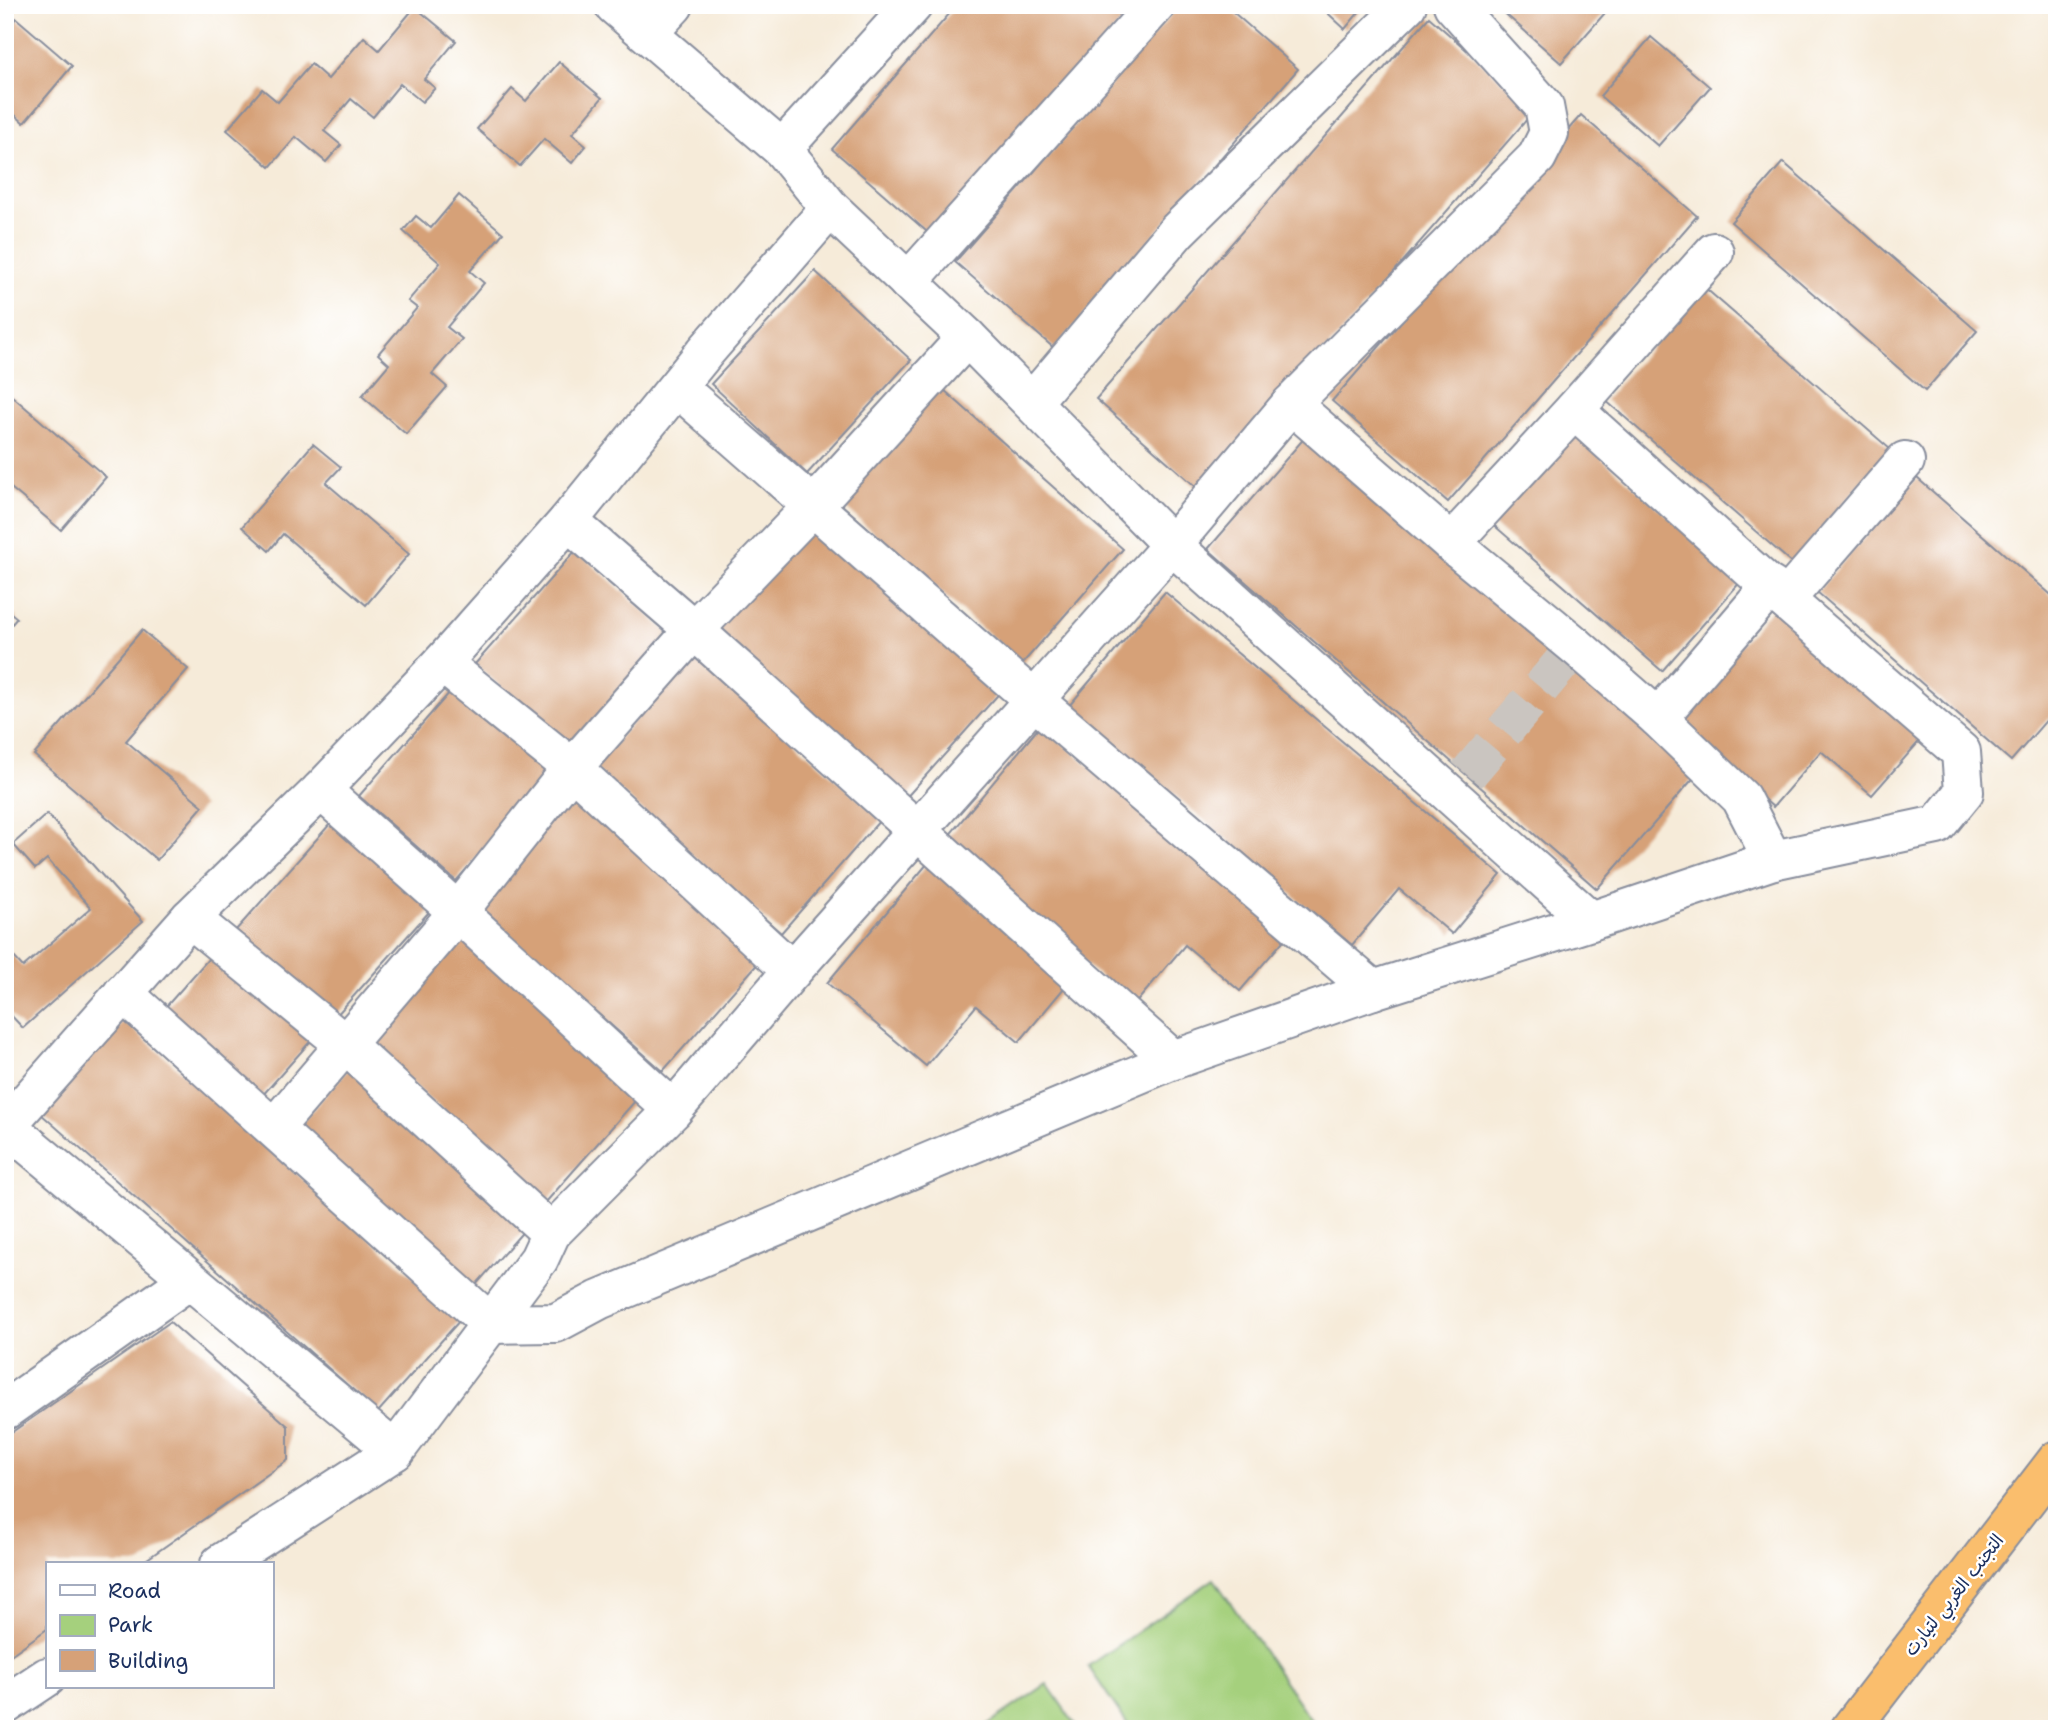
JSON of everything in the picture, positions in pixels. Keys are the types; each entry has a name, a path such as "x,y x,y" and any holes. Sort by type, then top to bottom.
{"highway":[{"name":"التجنب الغربي لتيارت","path":"1850,1729 2057,1460"}],"street":[{"path":"614,5 782,149 830,208 967,337 1172,544 1459,785 1591,920"},
{"path":"648,33 674,5"},
{"path":"782,149 913,5"},
{"path":"908,282 1156,5"},
{"path":"1032,402 1177,231 1407,5"},
{"path":"223,1562 394,1451 539,1259 551,1233 673,1110 792,971 1172,544 1291,404 1537,157 1549,133 1544,106 1453,5"},
{"path":"394,1451 6,1126 190,918 321,790 442,663 568,521 706,351 830,208"},
{"path":"1451,543 1714,252"},
{"path":"274,1128 458,912 572,768 694,630 813,506 967,337"},
{"path":"678,388 1034,700 1373,990"},
{"path":"1291,404 1451,543 1571,653 1658,718 1741,798 1773,859"},
{"path":"122,993 491,1324 556,1323 599,1300 1173,1060 1373,990 1773,859 1937,825 1964,792 1961,752 1574,410"},
{"path":"1658,718 1905,461"},
{"path":"568,521 694,630 1173,1060"},
{"path":"442,663 572,768 792,971"},
{"path":"321,790 673,1110"},
{"path":"190,918 345,1045 551,1233"},
{"path":"5,1410 190,1279"},
{"path":"5,1704 46,1678"}],"green space":[{"path":"1214,1579 1317,1729 1131,1729 1088,1666"},
{"path":"1047,1684 1078,1729 981,1729"}],"building":[{"path":"957,5 1136,5 933,237 832,149"},
{"path":"1180,5 1225,5 1298,69 1055,349 955,262"},
{"path":"1319,5 1365,5 1345,29"},
{"path":"1507,5 1612,5 1561,63 1502,11"},
{"path":"415,7 456,41 424,79 435,88 422,102 400,84 373,117 351,99 324,131 341,145 326,162 296,137 270,167 227,130 262,89 278,102 311,64 328,79 364,37 379,50"},
{"path":"1429,17 1535,110 1202,492 1096,399"},
{"path":"16,18 72,66 24,123 5,106 5,31"},
{"path":"1651,37 1710,87 1658,146 1600,96"},
{"path":"559,62 602,98 572,134 586,146 572,163 544,139 520,166 477,129 512,89 526,101"},
{"path":"1581,115 1697,216 1448,502 1332,401"},
{"path":"1783,162 1977,331 1925,391 1731,222"},
{"path":"459,195 503,233 470,271 484,283 447,327 462,339 432,374 447,387 406,434 362,396 389,364 378,354 417,308 408,301 440,263 403,231 416,216 431,228"},
{"path":"815,271 911,360 807,474 711,384"},
{"path":"1704,287 1890,449 1792,563 1605,400"},
{"path":"935,382 1123,549 1022,664 833,497"},
{"path":"12,396 106,477 61,530 5,483 5,404"},
{"path":"1569,430 1742,580 1662,671 1489,521"},
{"path":"1307,435 1697,774 1597,889 1208,549"},
{"path":"313,444 341,467 326,483 409,554 366,605 283,534 269,551 242,527"},
{"path":"1917,478 2057,600 2057,708 2011,761 1817,592"},
{"path":"814,519 1004,688 904,800 714,632"},
{"path":"576,550 671,635 570,748 475,664"},
{"path":"1165,592 1501,875 1452,934 1399,889 1352,945 1069,706"},
{"path":"1775,605 1924,736 1872,795 1821,751 1773,807 1674,721"},
{"path":"5,608 17,618 5,632"},
{"path":"142,630 188,669 126,741 203,806 157,860 34,755"},
{"path":"694,653 881,819 781,933 593,767"},
{"path":"457,684 554,770 456,881 359,796"},
{"path":"1041,725 1289,934 1240,991 1185,945 1134,1005 942,844"},
{"path":"578,785 768,952 663,1071 473,903"},
{"path":"47,814 143,921 23,1028 5,1009 5,947 23,967 91,908 47,859 35,869 13,844"},
{"path":"338,815 437,903 335,1017 236,930"},
{"path":"928,863 1069,982 1019,1042 976,1006 926,1066 827,983"},
{"path":"458,928 643,1092 546,1202 361,1038"},
{"path":"218,948 316,1035 261,1097 163,1010"},
{"path":"124,1021 461,1319 378,1412 41,1114"},
{"path":"349,1068 528,1226 474,1287 296,1129"},
{"path":"170,1322 288,1426 288,1460 143,1562 46,1562 46,1630 5,1659 5,1437"}],"tunnel":[{"path":"1467,775 1565,659"}]}
